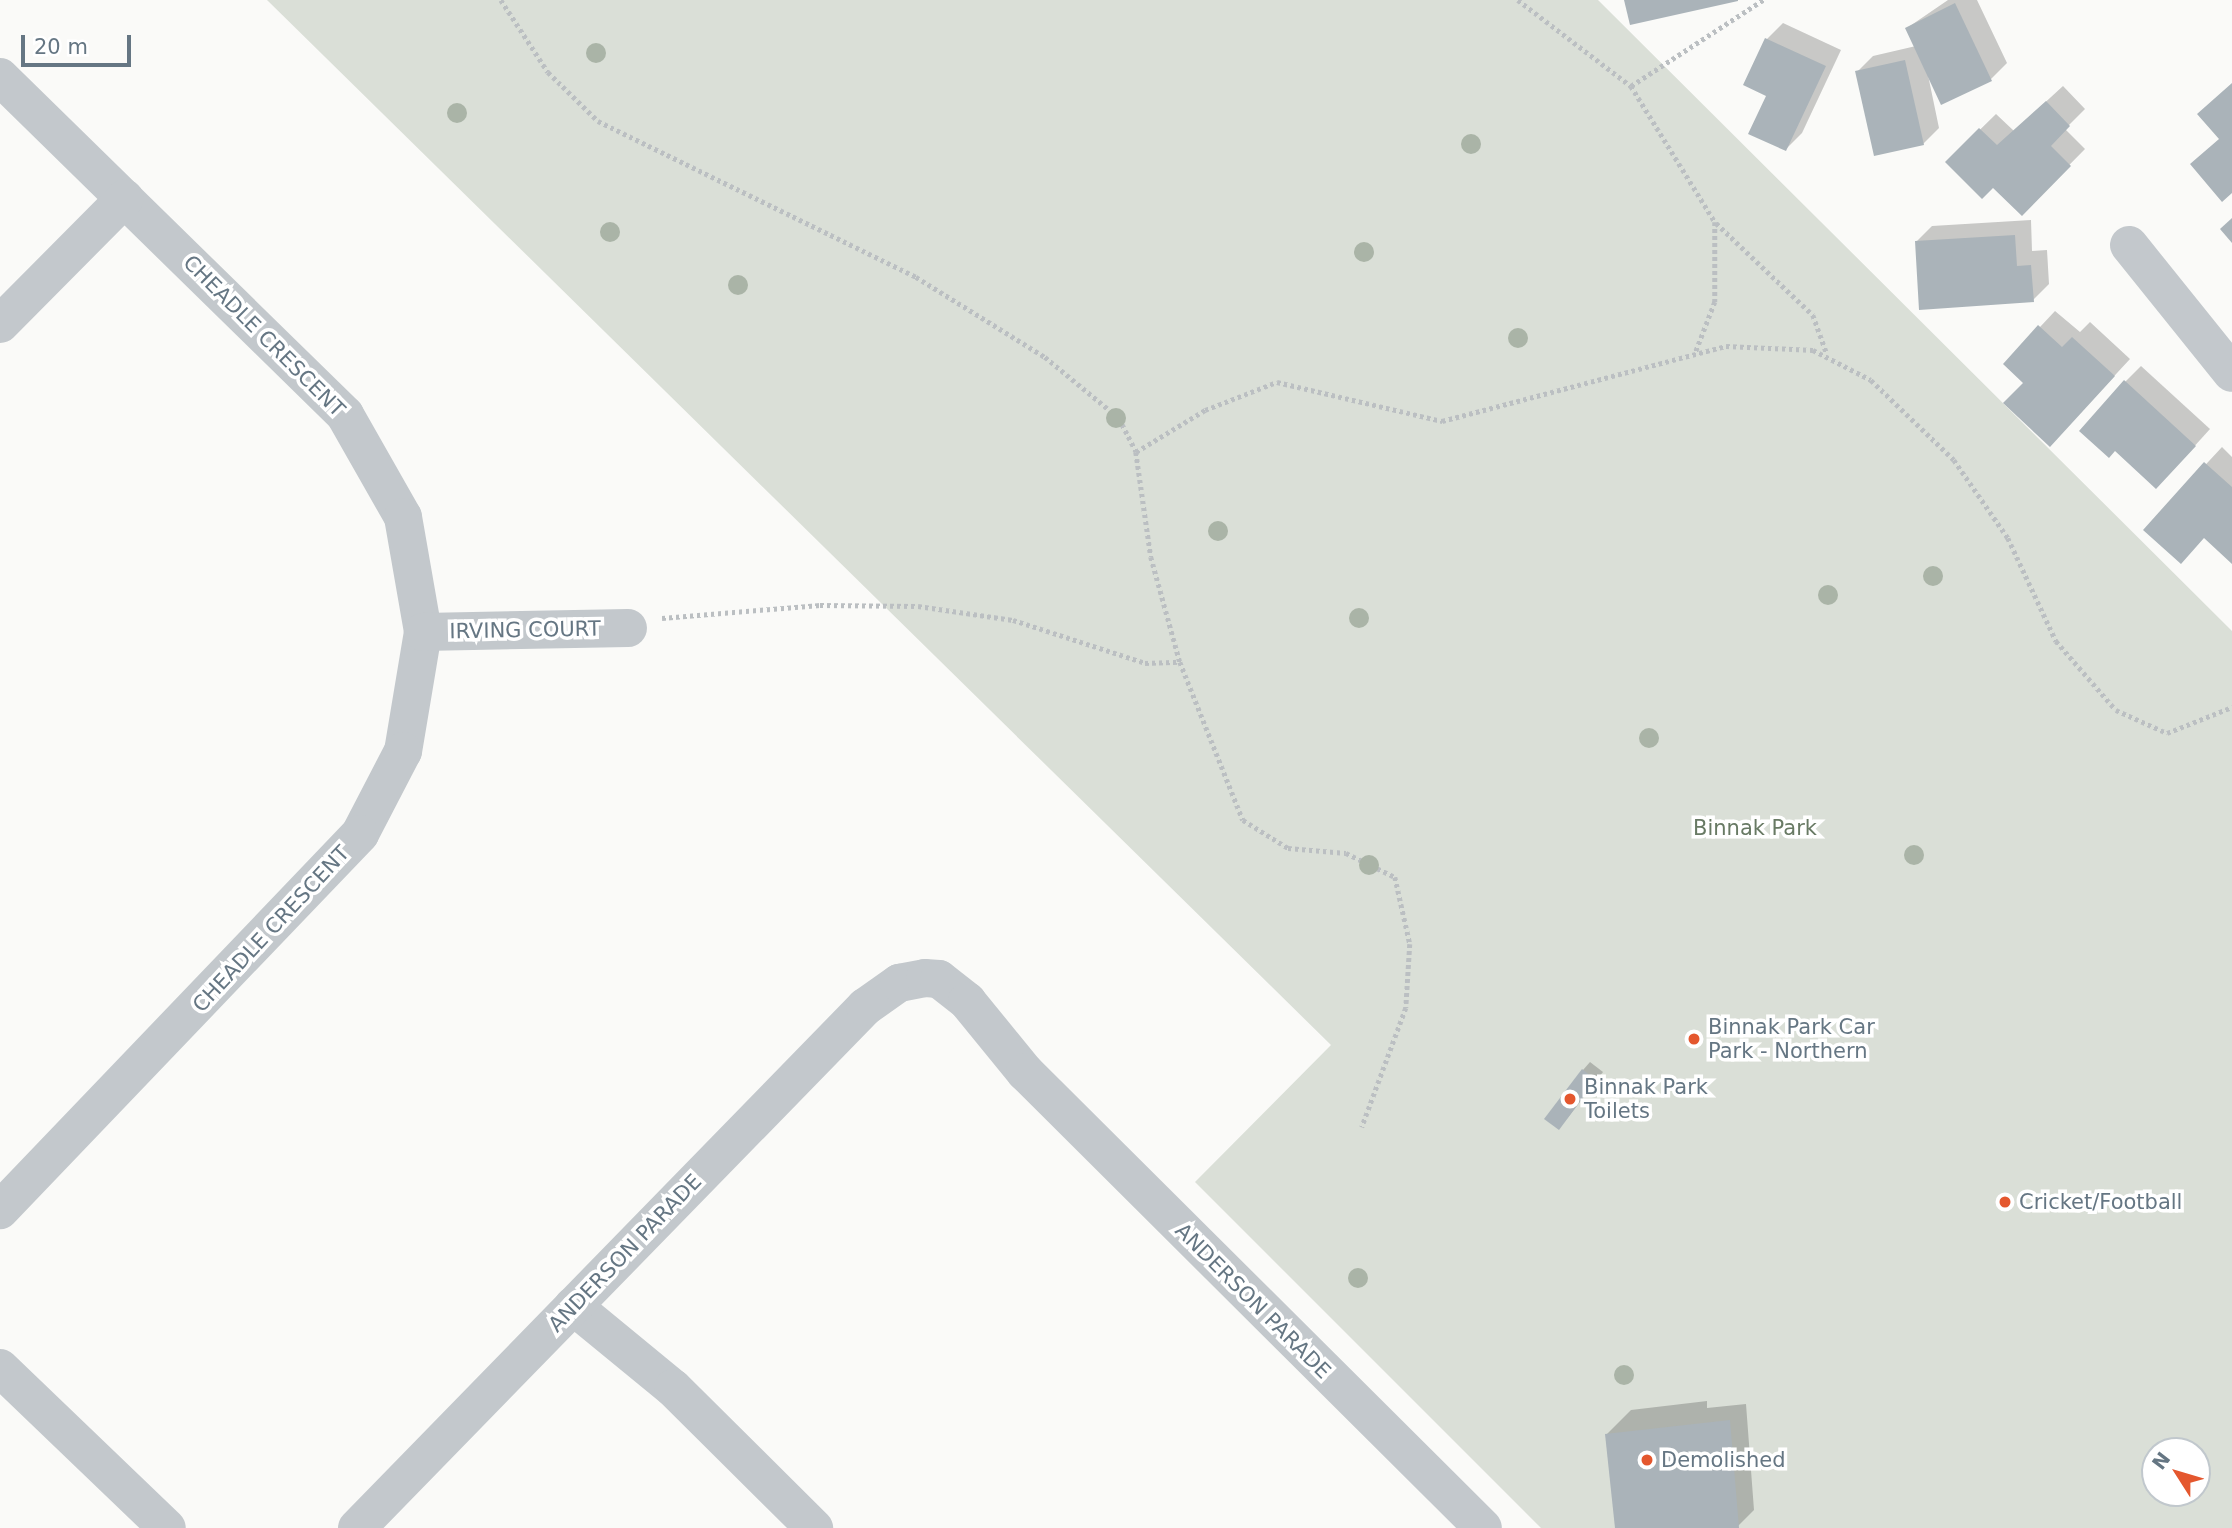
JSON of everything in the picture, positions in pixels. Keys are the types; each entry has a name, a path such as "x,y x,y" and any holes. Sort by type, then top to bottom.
{"street":[{"name":"CHEADLE CRESCENT","path":"0,77 345,415 403,517 423,632 403,751 359,834 0,1210"},
{"path":"0,324 125,198"},
{"path":"2129,245 2232,373"},
{"name":"IRVING COURT","path":"423,632 628,628"},
{"name":"ANDERSON PARADE","path":"357,1528 865,1007 899,983 925,978 952,987 1025,1072 1483,1528"},
{"path":"581,1298 628,1328 673,1388 814,1528"},
{"path":"0,1368 160,1524"}],"path":[{"path":"500,0 548,72 598,121 916,277 1045,357 1119,418 1136,452 1151,557 1180,662 1243,820 1288,848 1346,853 1395,877 1410,944 1406,1008 1362,1127"},
{"path":"1518,0 1631,86 1715,222 1813,315 1827,354"},
{"path":"1631,86 1763,0"},
{"path":"1695,354 1715,302 1715,222"},
{"path":"1136,452 1205,410 1277,382 1442,421 1695,354 1756,343 1827,354 1871,380 1954,460 2008,538 2056,641 2116,710 2167,733 2232,707"},
{"path":"628,628 678,612 918,606 1013,620 1145,663 1180,662"}],"green space":[{"name":"Binnak Park","path":"267,0 1598,0 2232,631 2232,1528 1541,1528 1195,1182 1331,1045"}],"building":[{"path":"1624,0 1738,0 1738,1 1630,25"},
{"path":"1955,3 1992,81 1941,105 1905,28"},
{"path":"1765,38 1826,66 1786,151 1748,134 1766,96 1743,85"},
{"path":"1905,60 1924,145 1874,156 1855,71"},
{"path":"2232,83 2232,193 2222,202 2190,164 2219,139 2197,114"},
{"path":"2046,101 2070,126 2051,146 2071,166 2022,216 1993,188 1982,199 1945,162 1979,128 1997,145"},
{"path":"2232,218 2232,243 2220,229"},
{"path":"2015,235 2017,266 2031,265 2034,302 1919,310 1915,241"},
{"path":"2038,325 2062,347 2072,337 2115,376 2050,447 2003,403 2023,383 2003,364"},
{"path":"2124,380 2196,446 2156,489 2115,451 2109,458 2079,431"},
{"path":"2204,462 2232,487 2232,564 2204,538 2181,564 2143,530"},
{"name":"Binnak Park Toilets","path":"1582,1069 1596,1080 1559,1130 1544,1119"},
{"name":"Demolished","path":"1730,1420 1739,1528 1615,1528 1605,1434"}],"place":[{"name":"Binnak Park Car Park - Northern","path":"1694,1039"},
{"name":"Binnak Park Toilets","path":"1570,1099"},
{"name":"Cricket/Football","path":"2005,1202"},
{"name":"Demolished","path":"1647,1460"}]}
